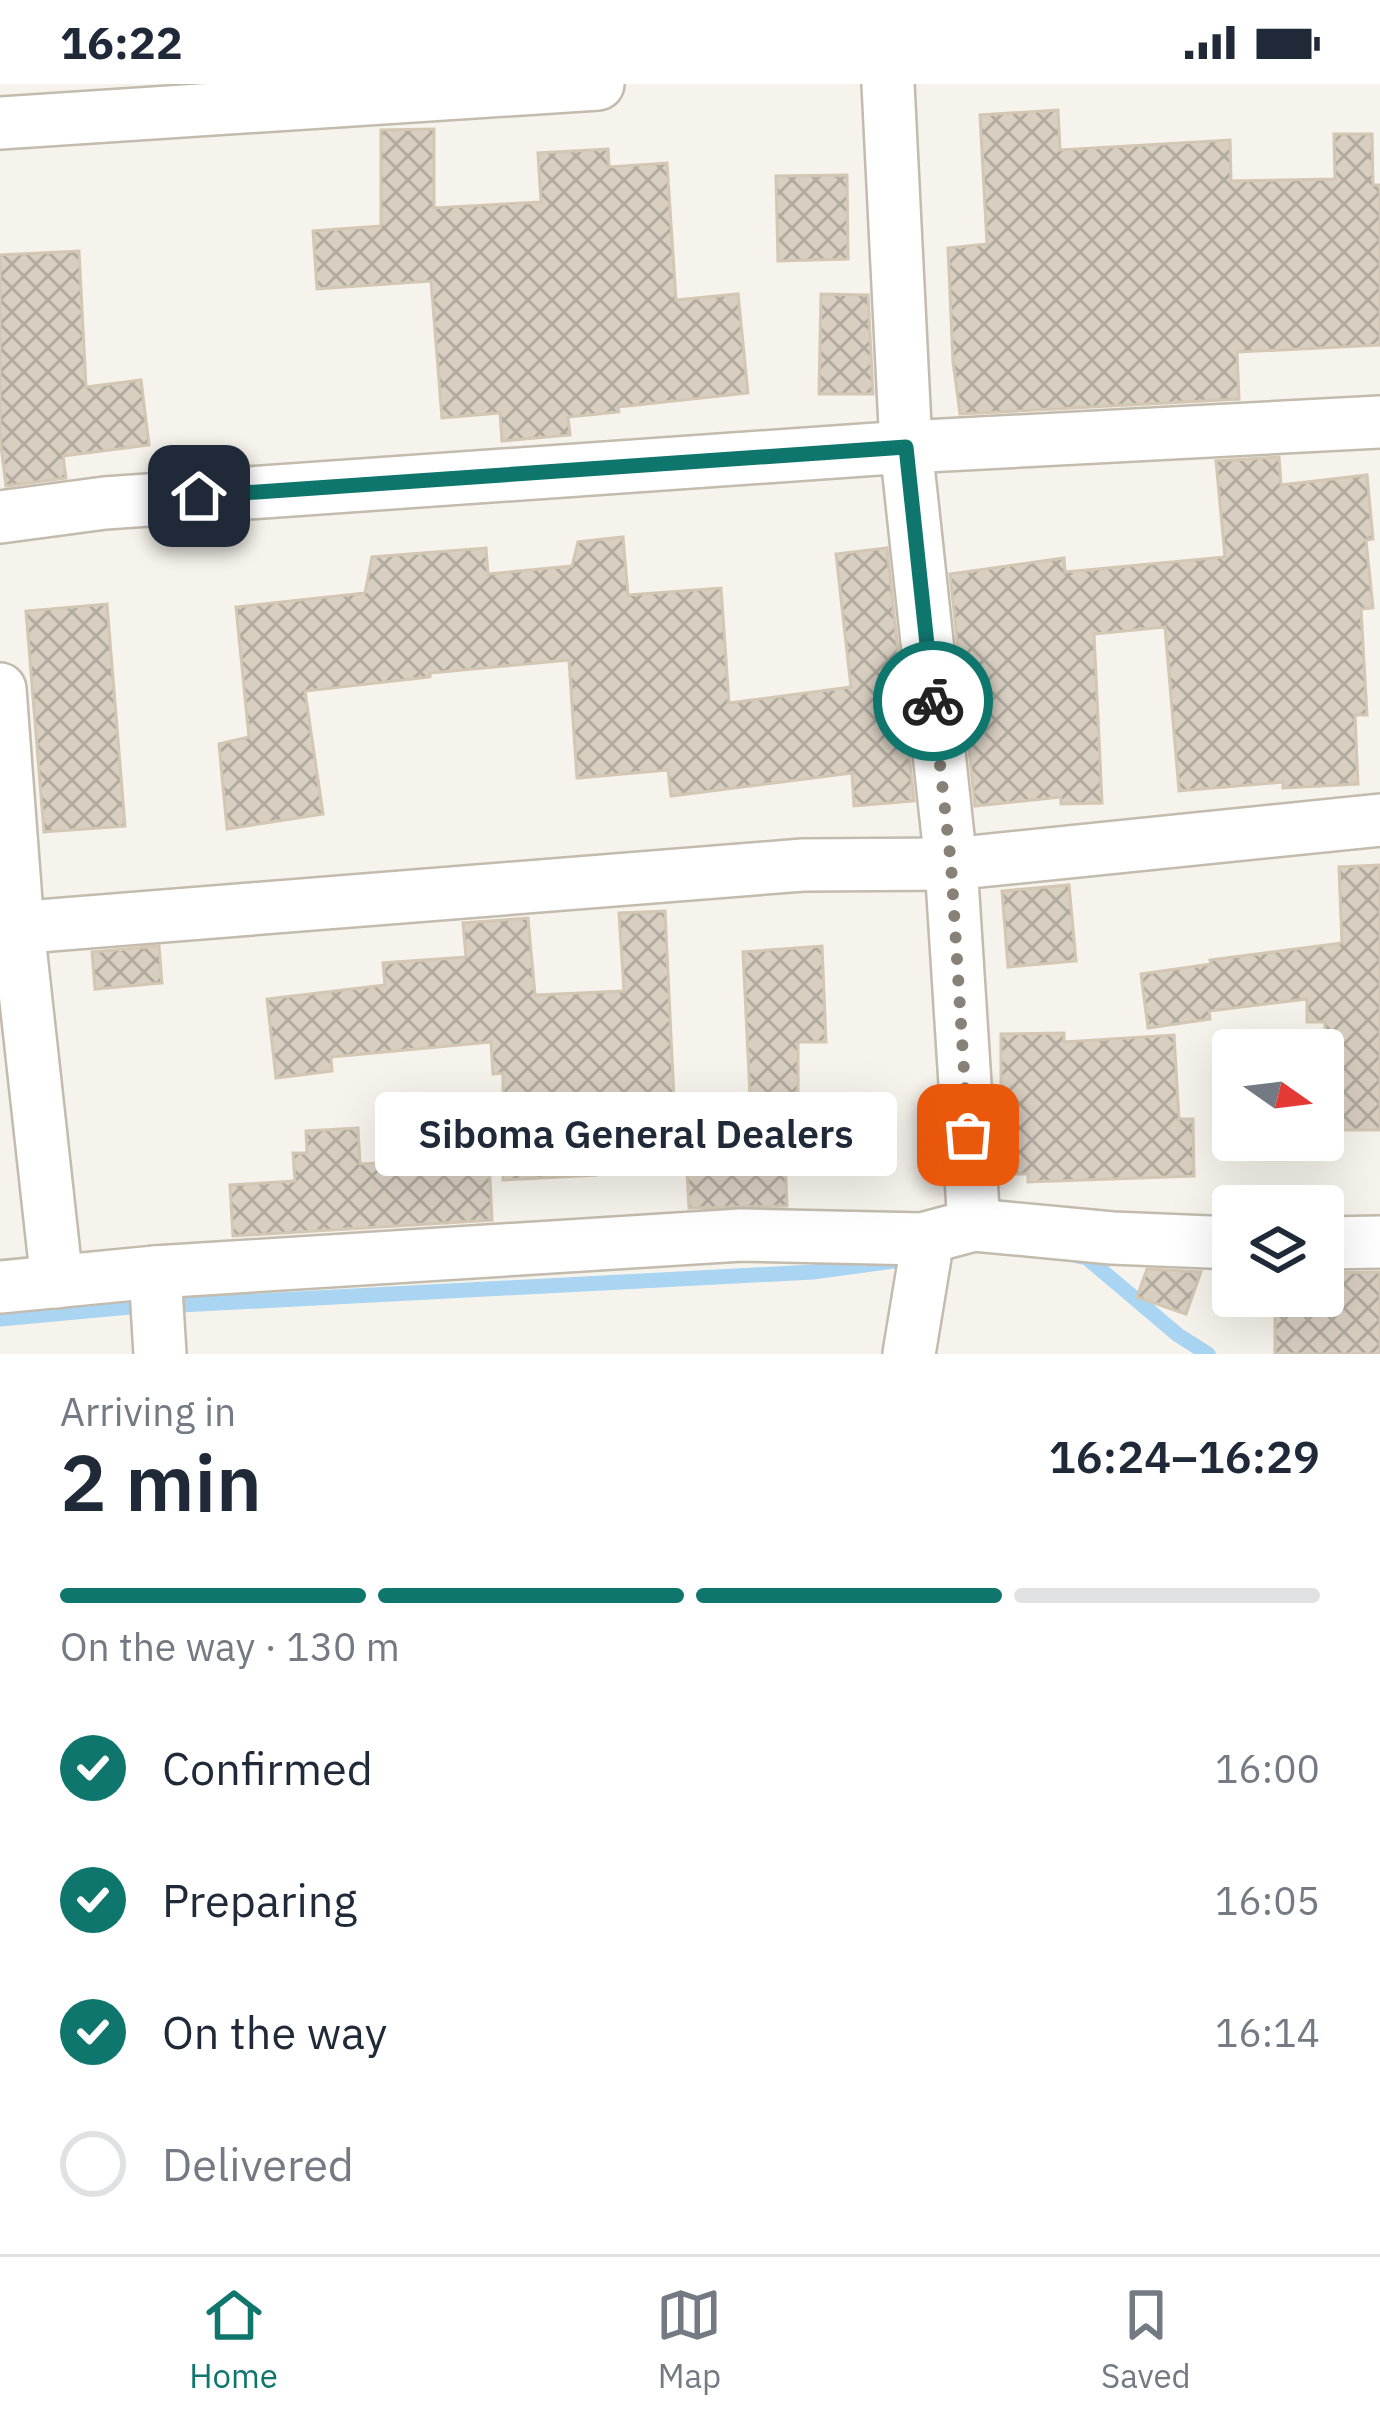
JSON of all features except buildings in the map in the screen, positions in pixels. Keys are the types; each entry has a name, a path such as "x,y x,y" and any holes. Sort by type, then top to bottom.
{"street":[{"path":"0,123 598,84"},
{"path":"888,84 906,447 951,864 974,1225"},
{"path":"0,517 105,503 906,447 1380,422"},
{"path":"0,689 9,929 57,1282"},
{"path":"9,929 803,866 951,864 1380,820"},
{"path":"0,1287 155,1272 741,1235 922,1239 974,1225 1212,1242"},
{"path":"909,1354 926,1257 922,1239"},
{"path":"1344,1243 1380,1242"},
{"path":"155,1272 160,1354"}],"waterway":[{"path":"1077,1256 1087,1258 1178,1335 1208,1354"},
{"path":"180,1305 813,1272 894,1261"},
{"path":"0,1319 130,1307"}],"way so far":[{"path":"933,701 951,864 968,1135"}],"place":[{"name":"Siboma General Dealers","path":"968,1135"}],"route":[{"path":"199,496 906,447 933,701"}]}
